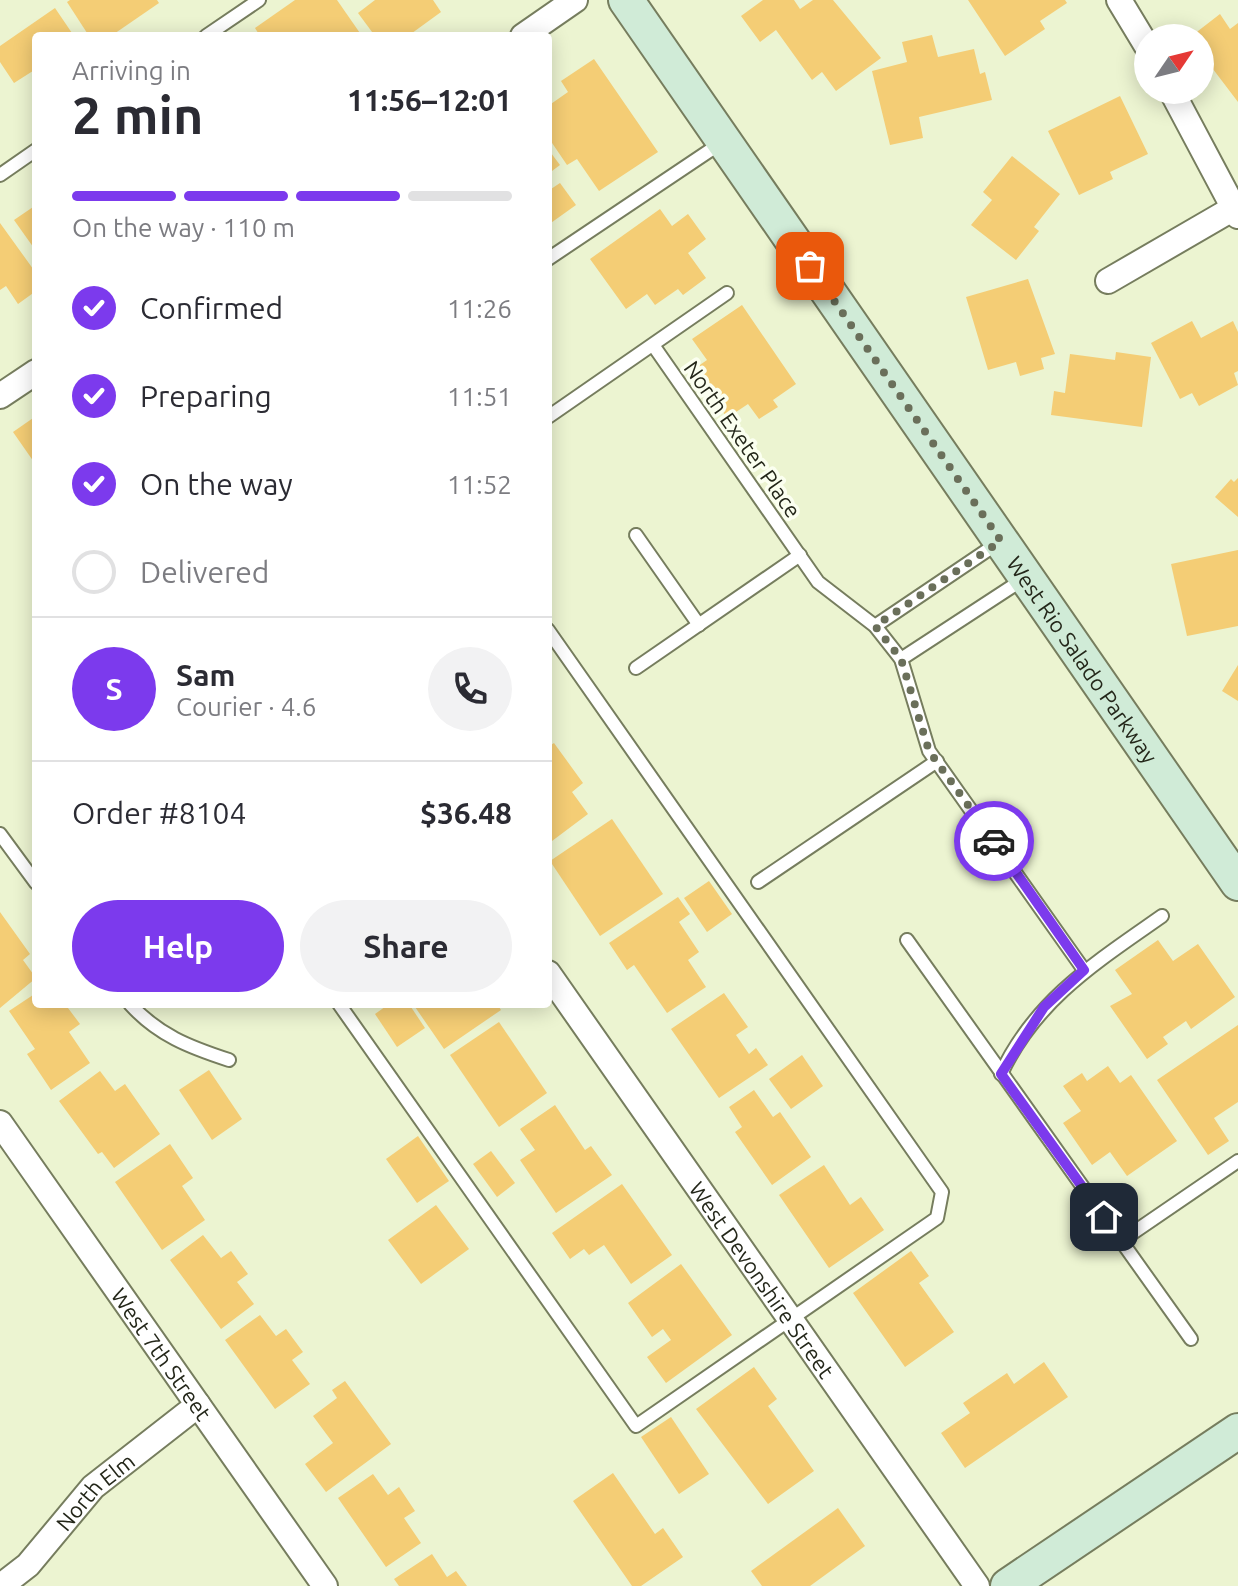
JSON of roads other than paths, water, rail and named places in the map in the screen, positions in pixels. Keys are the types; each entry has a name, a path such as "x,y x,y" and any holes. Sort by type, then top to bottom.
{"main road":[{"name":"West Rio Salado Parkway","path":"626,0 1238,883"},
{"path":"1008,1586 1238,1431"}],"street":[{"path":"529,32 575,0"},
{"path":"1119,0 1134,25"},
{"path":"1108,281 1236,212 1178,104"},
{"path":"0,396 32,375"},
{"name":"West Devonshire Street","path":"552,979 977,1586"},
{"name":"West 7th Street","path":"0,1123 325,1586"},
{"name":"North Elm","path":"1,1586 28,1565 93,1487 198,1405"}],"lane":[{"path":"212,32 259,0"},
{"path":"552,256 724,141"},
{"path":"0,175 32,153"},
{"path":"552,414 727,293"},
{"name":"North Exeter Place","path":"653,345 818,582 875,626 901,659 916,717 929,751 1084,970"},
{"path":"636,535 699,625"},
{"path":"875,626 1001,541"},
{"path":"636,668 800,555"},
{"path":"901,659 1026,578"},
{"path":"342,1008 636,1426 937,1218 942,1192 552,636"},
{"path":"758,882 937,761"},
{"path":"0,834 32,878"},
{"path":"1001,1074 1044,1007 1084,970 1162,916"},
{"path":"907,940 1191,1339"},
{"path":"134,1008 149,1025 185,1046 229,1060"},
{"path":"1121,1241 1238,1161"}]}
